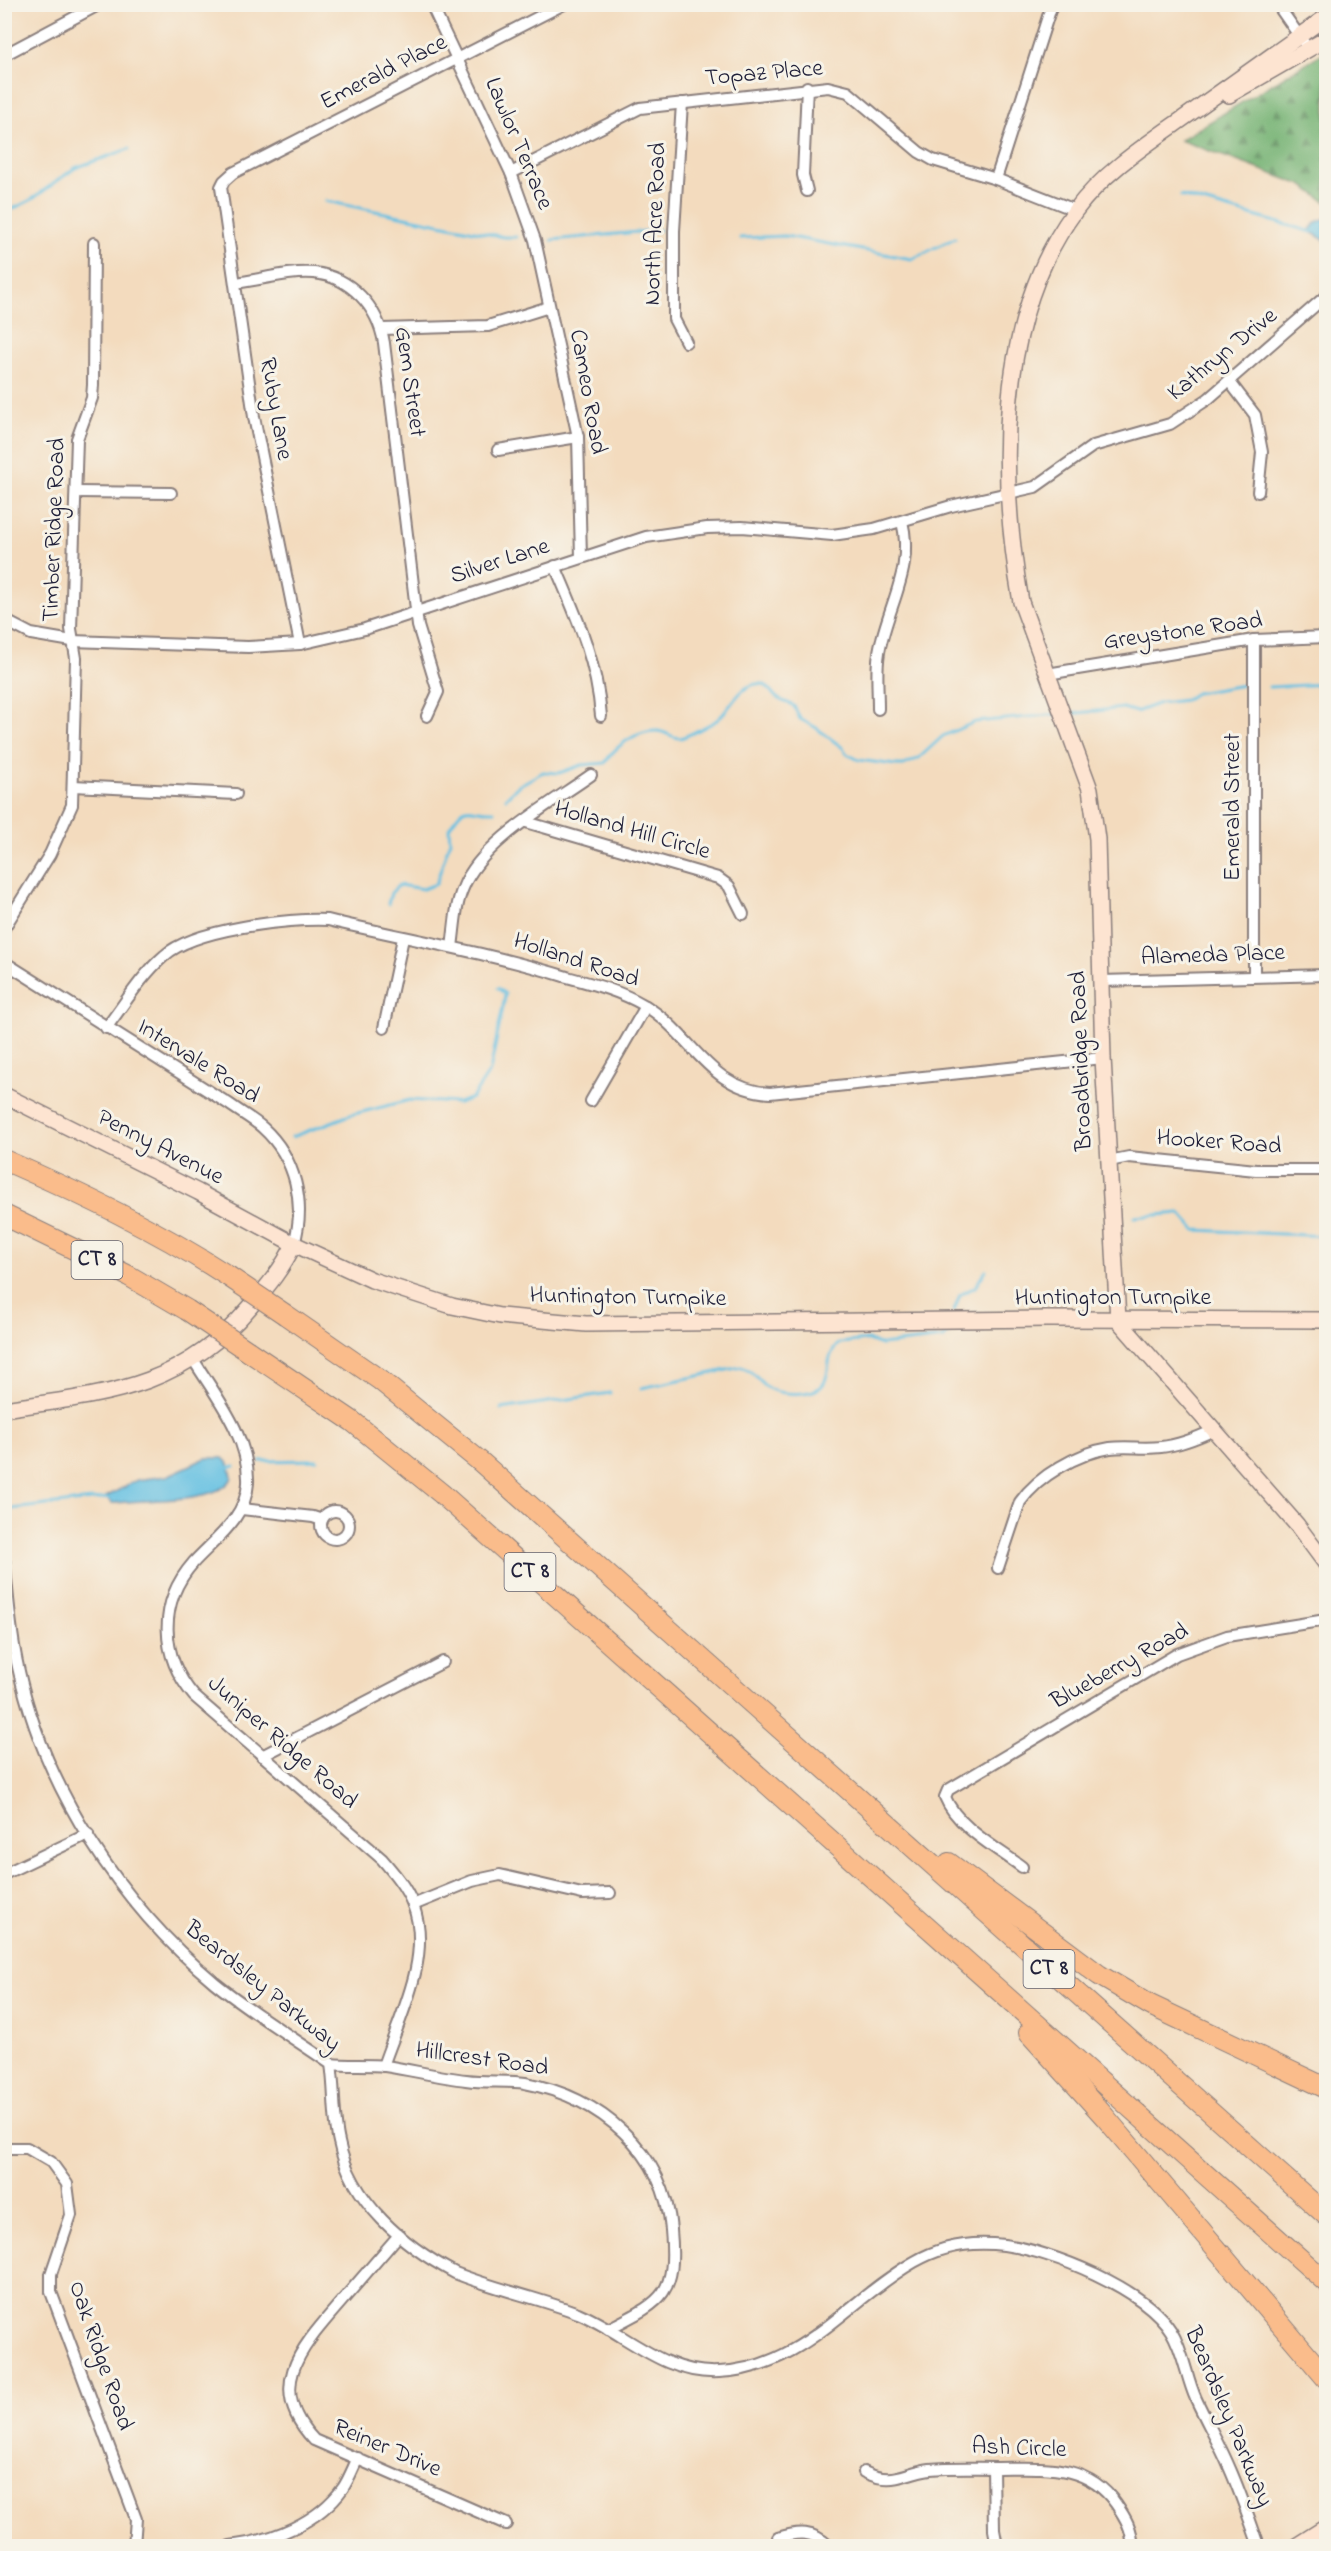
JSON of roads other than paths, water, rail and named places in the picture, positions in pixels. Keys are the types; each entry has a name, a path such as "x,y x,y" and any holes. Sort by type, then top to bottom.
{"highway":[{"name":"CT 8","path":"4,1160 72,1189 142,1225 228,1276 380,1380 482,1463 1326,2215"},
{"name":"CT 8","path":"4,1217 38,1230 129,1276 187,1310 352,1421 442,1494 1326,2282"},
{"path":"774,1722 841,1770 912,1834 990,1896 1099,1975 1150,2005 1326,2088"},
{"path":"858,1865 1018,2020 1105,2117 1326,2378"}],"main road":[{"path":"1171,127 1326,17"},
{"path":"1171,127 1326,39"},
{"name":"Broadbridge Road","path":"1118,1320 1103,1058 1094,808 1090,789 1021,602 1009,493 1009,401 1022,333 1041,273 1075,210 1115,170 1171,127"},
{"name":"Penny Avenue","path":"4,1095 294,1244"},
{"path":"4,1409 126,1389 168,1374 193,1359 241,1318 277,1275 294,1244"},
{"name":"Huntington Turnpike","path":"294,1244 372,1280 428,1299 476,1312 533,1321 586,1324 1326,1320"},
{"path":"1118,1320 1297,1525 1326,1564"},
{"path":"1296,2547 1326,2527"}],"street":[{"path":"4,55 100,4"},
{"name":"Lawlor Terrace","path":"431,4 511,173 535,240 549,307"},
{"name":"Emerald Place","path":"224,180 564,4"},
{"path":"996,179 1052,4"},
{"path":"1277,4 1309,50"},
{"path":"807,87 803,175 807,191"},
{"name":"Topaz Place","path":"511,173 628,112 648,106 682,104 807,87 828,87 848,92 926,157 996,179 1075,210"},
{"name":"North Acre Road","path":"682,104 674,231 674,319 686,342"},
{"name":"Ruby Lane","path":"224,180 220,196 236,283 254,417 300,644"},
{"name":"Timber Ridge Road","path":"4,928 50,854 72,805 76,658 72,641 78,431 92,398 94,243"},
{"name":"Gem Street","path":"236,283 311,273 326,275 356,291 370,307 382,329 418,626 438,692 427,716"},
{"name":"Kathryn Drive","path":"1009,493 1035,487 1093,446 1170,424 1208,399 1326,296"},
{"path":"382,329 488,326 549,307"},
{"name":"Cameo Road","path":"549,307 578,437 581,557"},
{"path":"1229,381 1256,415 1262,452 1258,492"},
{"path":"498,450 578,437"},
{"path":"76,492 171,493"},
{"name":"Silver Lane","path":"4,620 31,634 72,641 248,647 300,644 365,629 646,537 706,528 742,527 832,535 863,531 1009,493"},
{"path":"878,709 880,649 907,556 902,521"},
{"path":"555,566 586,637 595,667 601,716"},
{"name":"Greystone Road","path":"1047,674 1254,640 1326,637"},
{"name":"Emerald Street","path":"1254,640 1254,975"},
{"path":"452,947 456,912 463,887 493,848 591,775"},
{"path":"73,786 236,794"},
{"name":"Holland Hill Circle","path":"526,822 718,878 729,886 743,914"},
{"name":"Holland Road","path":"106,1029 165,954 205,935 310,919 328,920 452,947 547,970 613,990 646,1006 693,1047 725,1080 752,1092 770,1093 1103,1058"},
{"path":"384,1028 404,938"},
{"name":"Intervale Road","path":"4,962 106,1029 229,1104 264,1129 275,1142 290,1169 299,1194 299,1225 294,1244"},
{"name":"Alameda Place","path":"1101,981 1254,975 1326,975"},
{"path":"591,1101 646,1006"},
{"name":"Hooker Road","path":"1109,1161 1129,1157 1256,1170 1326,1170"},
{"path":"193,1359 237,1433 243,1450 248,1479 242,1509 322,1520"},
{"path":"998,1568 1020,1502 1026,1493 1051,1473 1107,1449 1160,1447 1182,1443 1214,1430"},
{"name":"Juniper Ridge Road","path":"242,1509 191,1566 173,1595 169,1604 167,1640 172,1659 184,1684 262,1756 382,1859 401,1882 413,1905 418,1927 418,1955 383,2066"},
{"name":"Beardsley Parkway","path":"4,1558 7,1610 18,1668 38,1737 49,1764 88,1834 130,1896 191,1961 224,1989 331,2064 336,2126 344,2161 364,2198 399,2235 436,2263 455,2273 569,2310 608,2329 646,2353 684,2368 717,2373 752,2368 793,2351 885,2281 937,2250 954,2246 1003,2245 1048,2256 1105,2280 1136,2298 1170,2330 1180,2349 1194,2396 1231,2470 1259,2547"},
{"name":"Blueberry Road","path":"1022,1867 982,1838 956,1814 945,1797 948,1790 1177,1654 1227,1636 1326,1620"},
{"path":"262,1756 443,1662"},
{"path":"4,1874 88,1834"},
{"path":"413,1905 472,1881 500,1875 582,1894 610,1893"},
{"name":"Hillcrest Road","path":"331,2064 383,2066 447,2078 502,2080 548,2089 602,2113 622,2130 649,2164 666,2201 670,2220 673,2264 669,2281 661,2298 608,2329"},
{"name":"Oak Ridge Road","path":"4,2148 27,2148 51,2162 67,2184 71,2215 54,2265 51,2292 136,2519 134,2547"},
{"name":"Reiner Drive","path":"399,2235 299,2353 291,2383 293,2402 307,2432 314,2440 506,2523"},
{"path":"230,2547 261,2543 291,2530 320,2511 343,2488 358,2458"},
{"path":"993,2468 994,2529 997,2547"},
{"name":"Ash Circle","path":"864,2472 890,2480 928,2470 1060,2468 1083,2475 1104,2489 1120,2510 1131,2531 1132,2547"},
{"path":"778,2538 805,2532 819,2537 829,2547"}],"water":[{"path":"1326,218 1326,241 1309,231 1316,222"},
{"path":"206,1458 223,1458 229,1464 232,1477 225,1486 214,1492 180,1499 117,1503 112,1503 106,1497 137,1480 167,1476"}],"waterway":[{"path":"4,213 31,200 75,168 129,149"},
{"path":"1181,196 1312,232"},
{"path":"326,201 504,237 516,237"},
{"path":"552,240 659,230"},
{"path":"740,238 785,236 912,259 955,238"},
{"path":"506,798 518,786 543,772 559,773 582,765 605,763 627,740 642,733 658,731 680,738 693,733 717,720 742,691 755,684 768,687 777,698 794,706 800,719 815,727 843,748 847,754 859,760 896,765 904,765 919,758 943,736 975,722 1058,714"},
{"path":"1269,687 1326,684"},
{"path":"1068,714 1123,708 1136,712 1160,703 1185,700 1196,693 1243,685"},
{"path":"388,904 391,893 399,885 423,889 436,884 450,841 449,828 460,813 468,809 494,811"},
{"path":"292,1137 350,1115 410,1100 459,1103 472,1098 490,1071 505,994 498,988"},
{"path":"1134,1217 1180,1213 1195,1230 1326,1236"},
{"path":"954,1311 960,1295 975,1287 986,1270"},
{"path":"641,1388 741,1367 751,1372 770,1389 783,1393 808,1392 816,1390 825,1381 830,1358 839,1343 868,1340 881,1345 944,1338 949,1333"},
{"path":"501,1409 610,1393"},
{"path":"260,1461 317,1460"},
{"path":"227,1468 235,1466"},
{"path":"11,1509 110,1498"}]}
